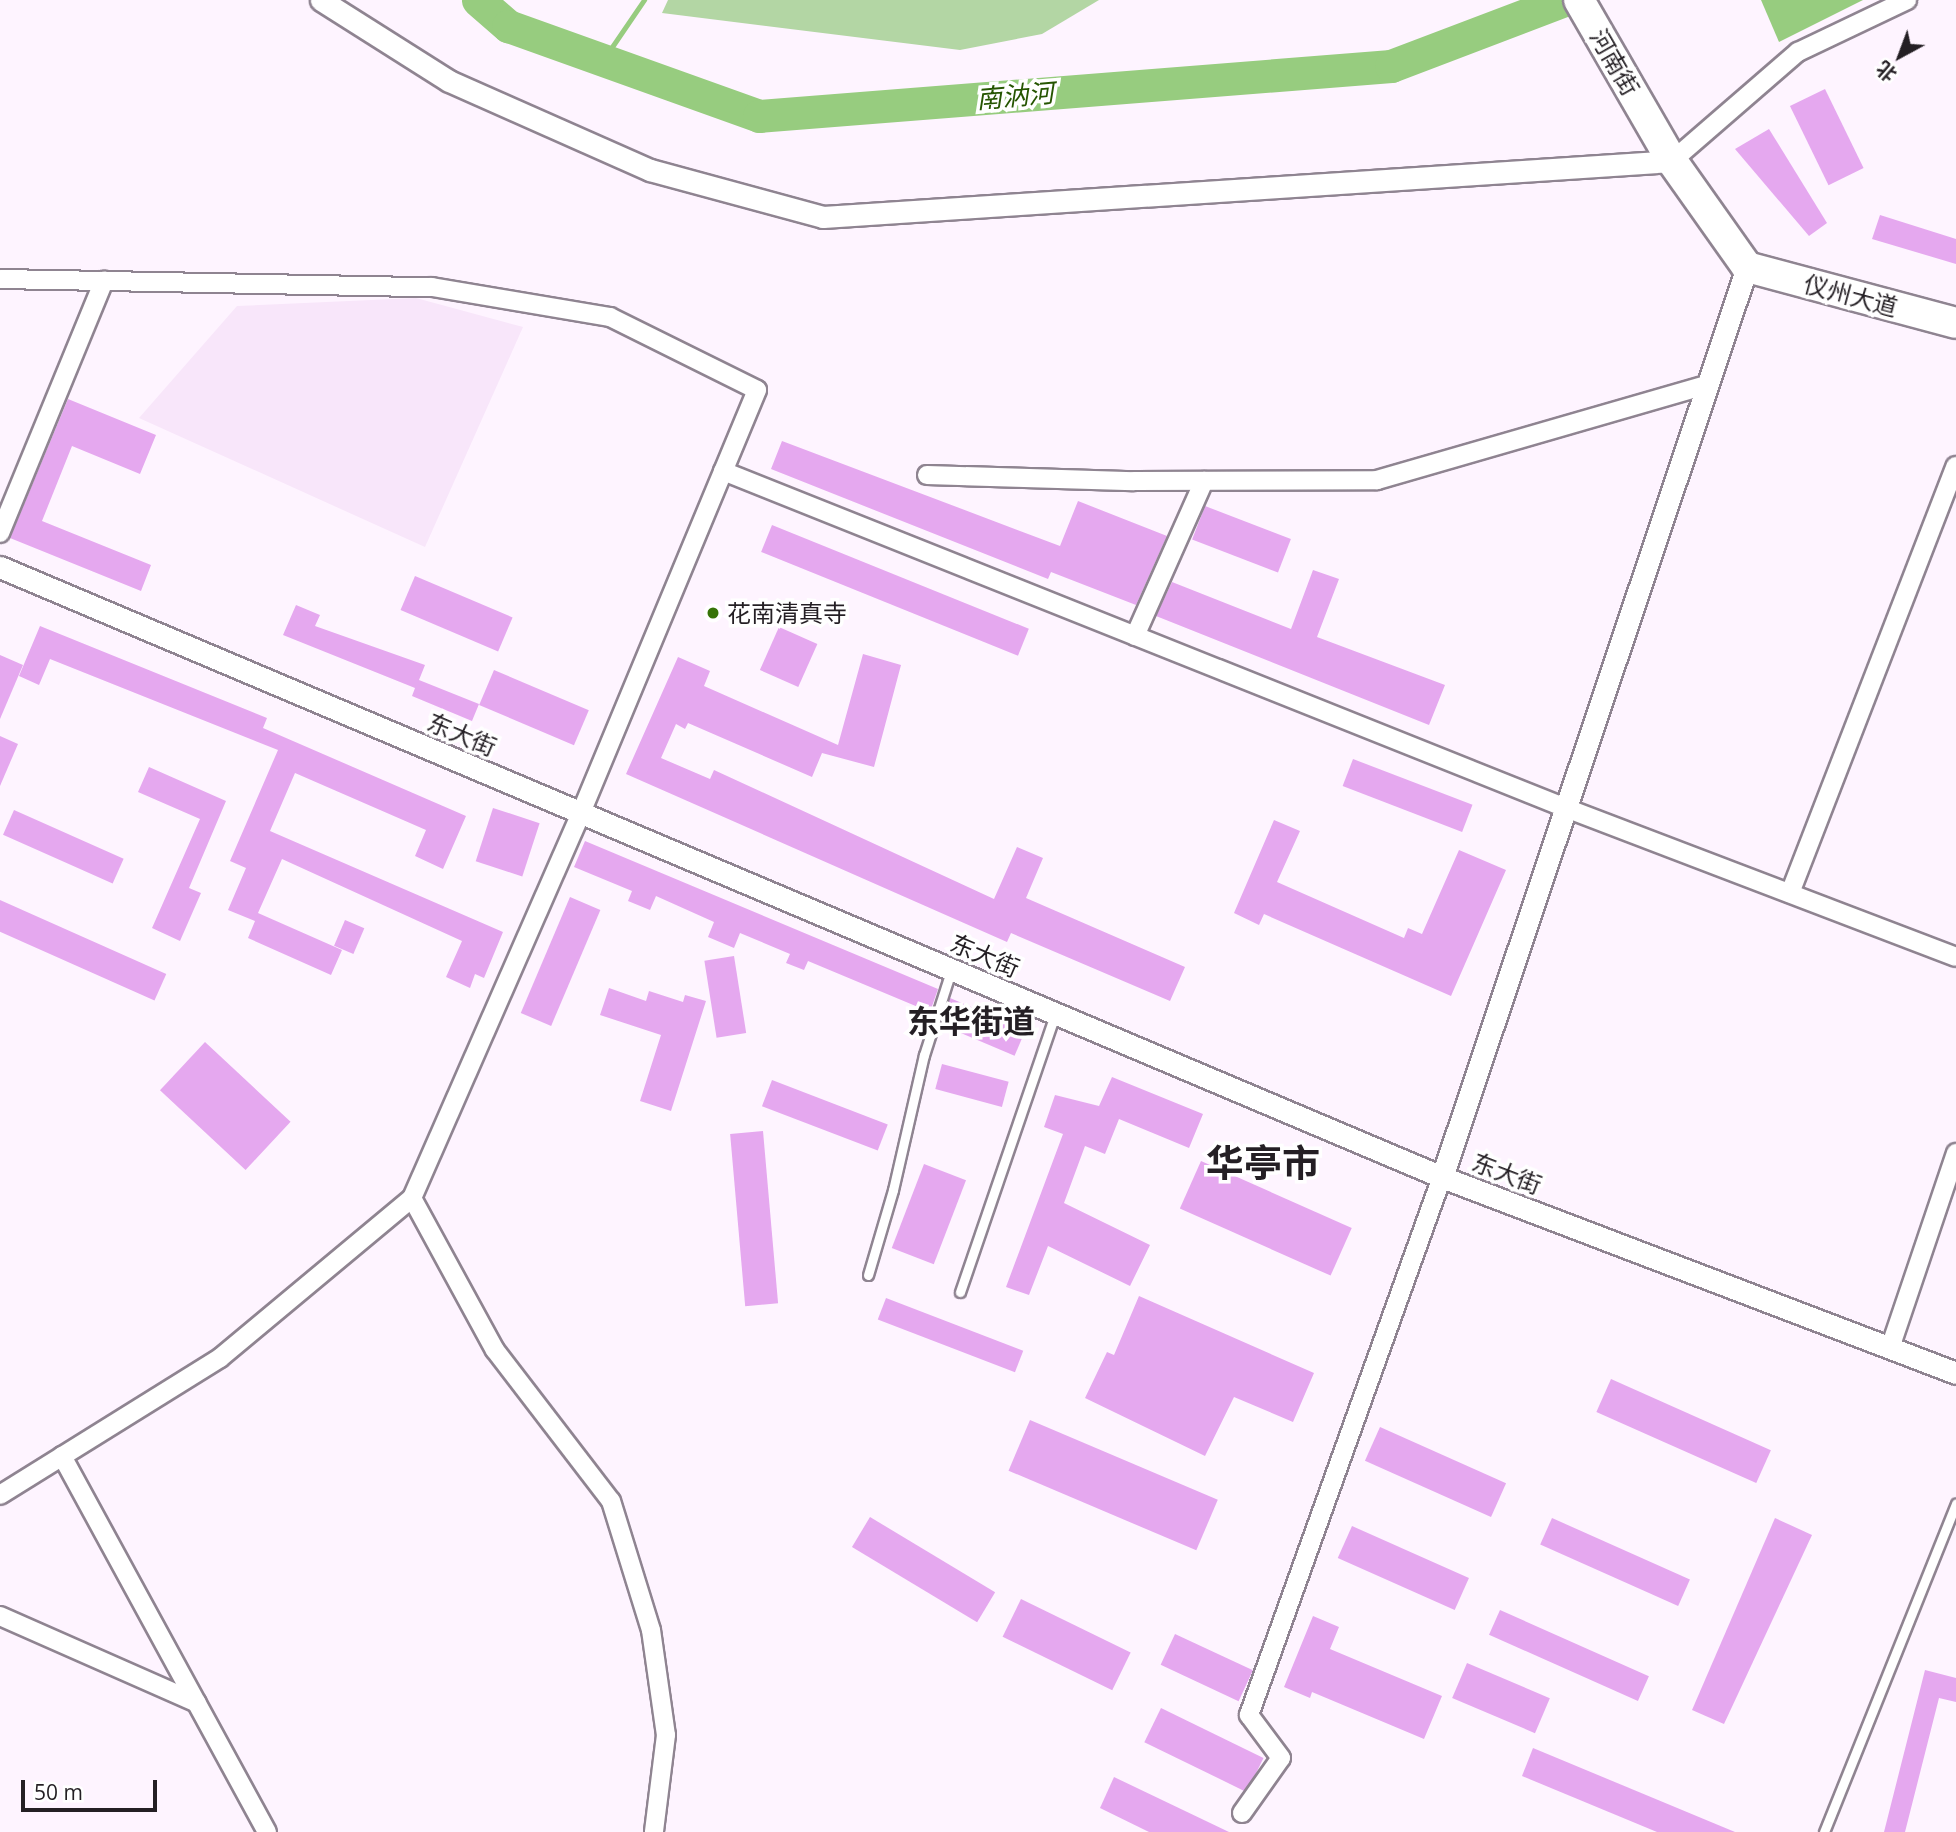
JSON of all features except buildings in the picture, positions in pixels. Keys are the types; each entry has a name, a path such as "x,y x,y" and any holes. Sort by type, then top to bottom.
{"highway":[{"name":"河南街","path":"1579,0 1672,161"},
{"path":"1672,161 1746,267"},
{"name":"仪州大道","path":"1746,267 1956,323"}],"street":[{"path":"321,0 449,81 637,165 823,217 1672,161 1798,52 1907,0"},
{"path":"1242,1813 1281,1758 1249,1715 1442,1177 1746,267"},
{"path":"0,279 432,287 610,317 757,390 581,813 412,1198 220,1358 0,1494"},
{"path":"0,533 104,281"},
{"path":"927,475 1204,481 1377,480 1707,385"},
{"path":"1790,893 1956,466"},
{"path":"723,471 1566,808 1956,957"},
{"path":"1135,636 1204,481"},
{"name":"东大街","path":"0,568 1442,1177 1956,1373"},
{"path":"1889,1348 1956,1153"},
{"path":"412,1198 495,1350 611,1502 651,1630 666,1735 654,1832"},
{"path":"62,1456 267,1832"},
{"path":"0,1616 197,1703"}],"lane":[{"path":"868,1275 893,1189 924,1055 951,969"},
{"path":"960,1292 1056,1013"},
{"path":"1825,1832 1956,1504"}],"shaded area":[{"path":"668,0 1099,0 1042,34 960,50 662,13"},
{"path":"1761,0 1863,0 1779,42"},
{"path":"416,298 523,327 425,547 139,418 237,306"}],"waterway":[{"name":"南汭河","path":"478,0 508,26 759,116 1391,66 1565,0"},
{"path":"603,60 644,0"}],"place":[{"name":"花南清真寺","path":"713,613"}],"district":[{"name":"东华街道","path":"971,1021"},
{"name":"华亭市","path":"1263,1163"}]}
